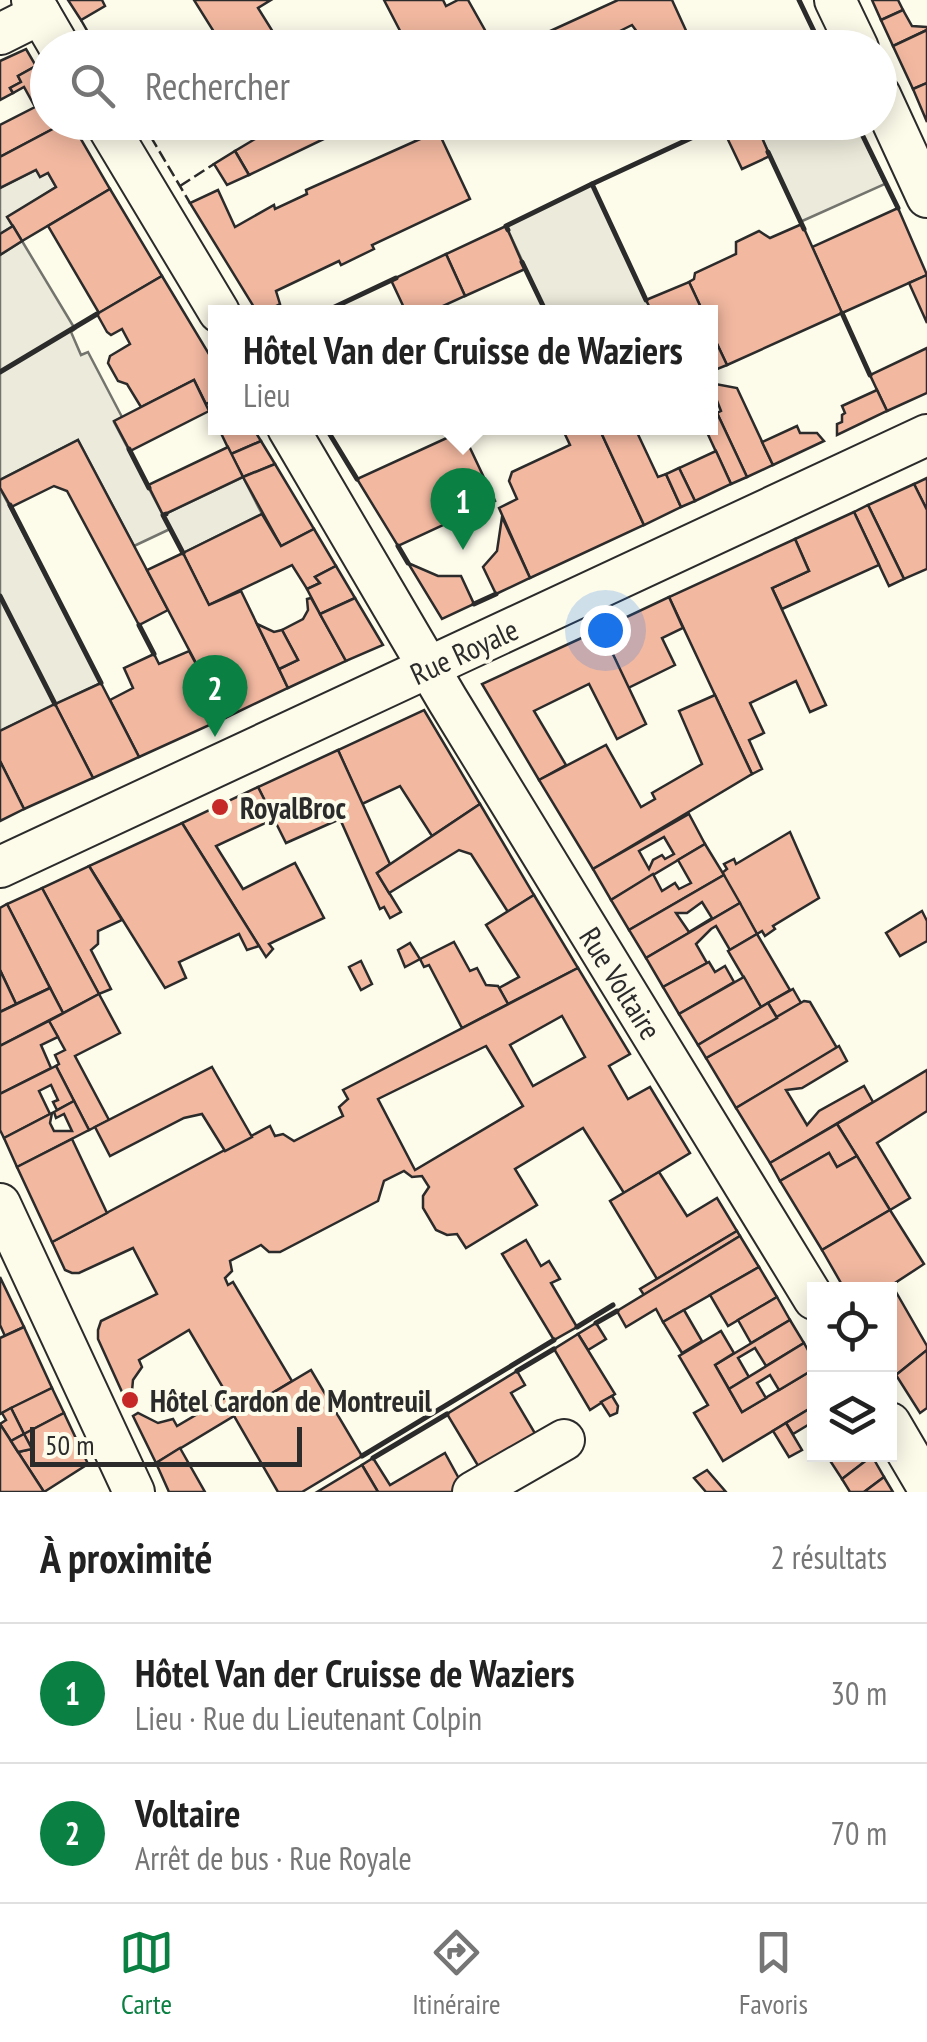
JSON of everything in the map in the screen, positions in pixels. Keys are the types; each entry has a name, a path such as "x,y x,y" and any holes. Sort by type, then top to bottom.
{"street":[{"path":"836,0 850,30"},
{"path":"0,34 44,21"},
{"path":"897,132 927,197"},
{"path":"116,140 215,305"},
{"name":"Rue Royale","path":"0,866 927,434"},
{"name":"Rue Voltaire","path":"292,435 807,1287"},
{"path":"0,1204 118,1485"},
{"path":"897,1435 927,1486"},
{"path":"473,1492 564,1440"}],"shaded area":[{"path":"763,140 864,140 885,184 800,222"},
{"path":"36,170 48,173 56,187 8,218 13,226 0,234 0,188"},
{"path":"592,184 649,305 543,305 506,226"},
{"path":"22,241 75,329 71,332 81,355 88,352 122,417 114,422 163,515 243,477 262,514 183,553 170,529 134,546 78,440 0,480 0,255"},
{"path":"0,488 101,683 0,731"}],"building":[{"path":"68,0 102,0 105,6 81,20"},
{"path":"194,0 271,0 258,8 272,30 213,30"},
{"path":"384,0 443,0 446,6 468,0 485,30 400,30"},
{"path":"618,0 672,0 686,30 636,30 632,25 622,30 552,30"},
{"path":"872,0 898,0 903,10 881,20"},
{"path":"903,10 912,26 927,30 897,44 897,30 886,30 881,20"},
{"path":"927,30 927,83 913,89 897,55 897,44"},
{"path":"26,49 30,56 30,69 18,76 21,82 10,88 13,93 0,100 0,61"},
{"path":"30,69 30,98 24,87 13,93 10,88 21,82 18,76"},
{"path":"927,83 927,122 913,89"},
{"path":"30,110 32,140 0,157 0,125"},
{"path":"32,140 81,140 110,189 22,241 7,217 56,187 48,173 40,177 36,170 0,188 0,157"},
{"path":"253,140 322,140 249,175 235,151"},
{"path":"418,140 442,140 470,199 372,245 374,249 341,265 339,261 276,291 278,305 253,305 190,203 218,190 235,227 274,205 275,209 307,194 306,190"},
{"path":"728,140 763,140 770,156 742,169"},
{"path":"235,151 249,175 227,185 214,164"},
{"path":"110,189 162,276 99,313 48,226"},
{"path":"898,208 927,275 842,313 812,247"},
{"path":"802,224 842,313 727,365 718,346 718,305 700,305 689,282 695,273 736,254 736,242 759,231 770,238"},
{"path":"13,226 22,241 0,255 0,234"},
{"path":"506,226 525,269 465,296 446,254"},
{"path":"446,254 465,296 445,305 403,305 391,280"},
{"path":"927,275 927,323 909,283"},
{"path":"162,276 208,352 208,403 194,380 141,407 108,363 110,356 130,344 122,329 111,335 107,332 97,314"},
{"path":"689,282 700,305 648,305 646,300"},
{"path":"718,346 727,365 718,369"},
{"path":"927,348 927,393 887,411 870,375"},
{"path":"194,380 208,409 130,451 114,421"},
{"path":"718,384 737,388 773,465 747,477 718,415"},
{"path":"877,390 887,411 837,435 837,424 845,413 842,406"},
{"path":"718,415 747,477 731,484 708,435 718,435"},
{"path":"797,426 800,433 817,433 824,441 773,465 762,442"},
{"path":"222,435 257,435 261,441 231,454"},
{"path":"453,435 464,435 495,501 398,546 357,479"},
{"path":"565,435 602,435 644,525 530,578 499,508 517,499 509,481 512,472 570,445"},
{"path":"602,435 638,435 658,477 666,474 681,507 644,525"},
{"path":"78,440 168,610 139,625 67,491 54,486 11,507 0,488 0,480"},
{"path":"261,441 275,464 243,477 231,454"},
{"path":"228,447 243,477 163,515 148,485"},
{"path":"716,451 731,484 695,501 679,468"},
{"path":"275,464 314,529 281,546 243,477"},
{"path":"679,468 695,501 681,507 666,474"},
{"path":"927,478 927,510 914,484"},
{"path":"914,484 927,510 927,569 904,579 868,505"},
{"path":"868,505 904,579 889,586 854,512"},
{"path":"854,512 879,565 782,609 772,588 809,571 795,539"},
{"path":"262,514 281,546 314,529 336,566 315,577 320,583 307,589 292,565 209,605 183,553"},
{"path":"502,517 530,578 496,594 483,567 497,551"},
{"path":"795,539 809,571 772,588 826,705 810,712 796,681 750,703 764,733 749,740 762,769 752,774 669,597"},
{"path":"183,553 209,605 241,591 288,688 225,718 147,570"},
{"path":"408,563 438,576 461,576 474,604 442,619"},
{"path":"336,566 355,598 320,614 307,589 320,583 315,577"},
{"path":"669,597 683,628 662,638 675,665 628,688 601,629"},
{"path":"311,598 346,661 288,688 279,669 298,660 282,630 303,619 308,610 307,599"},
{"path":"355,598 383,645 346,661 320,614"},
{"path":"257,624 274,632 282,630 298,660 279,669"},
{"path":"601,629 646,724 617,739 589,684 534,711 566,765 539,780 482,684"},
{"path":"189,651 225,718 139,757 110,700 133,688 124,668 154,654 159,664"},
{"path":"101,683 139,757 93,778 55,704"},
{"path":"715,695 752,774 593,869 539,780 606,745 641,807 655,799 652,793 702,764 679,711"},
{"path":"55,704 93,778 24,809 0,761 0,731"},
{"path":"424,710 480,804 432,836 400,786 362,804 338,750"},
{"path":"338,750 390,864 377,873 401,912 390,918 384,907 380,909 340,819 286,843 258,787"},
{"path":"0,761 24,809 0,821"},
{"path":"258,787 274,819 216,846 243,889 295,863 324,918 269,944 273,949 266,957 182,823"},
{"path":"480,804 534,895 508,912 471,854 459,850 389,893 377,873"},
{"path":"689,814 705,844 611,900 593,869","holes":["664,837 674,854 653,860 649,869 639,851"]},
{"path":"182,823 259,946 247,950 239,934 179,962 186,978 165,988 89,866"},
{"path":"790,832 819,898 773,926 775,929 765,936 762,931 757,934 722,873 727,869 724,864 734,859 736,864"},
{"path":"705,844 724,875 629,930 611,900 653,874 662,891 675,883 679,889 691,883 678,860"},
{"path":"89,866 122,920 98,931 98,944 91,950 111,989 99,994 42,888"},
{"path":"724,875 740,903 646,958 629,930","holes":["702,902 712,918 689,932 676,913 687,913"]},
{"path":"42,888 99,994 63,1013 7,904"},
{"path":"534,895 578,968 508,1004 499,988 519,977 486,925"},
{"path":"740,903 757,934 730,950 716,926 696,944 707,963 663,987 646,958"},
{"path":"7,904 50,988 16,1004 0,970 0,908"},
{"path":"922,911 927,921 927,941 900,956 886,933"},
{"path":"757,934 790,990 761,1007 728,951"},
{"path":"454,942 470,971 477,968 486,985 498,986 508,1004 462,1028 429,965 424,967 420,959"},
{"path":"410,943 420,959 405,967 398,950"},
{"path":"361,961 372,984 361,990 349,967"},
{"path":"709,962 715,972 725,966 734,982 679,1014 663,987"},
{"path":"578,968 630,1054 609,1066 628,1099 650,1087 690,1153 624,1193 583,1128 515,1169 537,1205 466,1248 457,1234 436,1230 423,1208 423,1196 429,1187 422,1176 412,1177 404,1171 384,1181 378,1201 280,1252 269,1252 261,1245 230,1261 232,1271 225,1278 228,1285 233,1282 292,1381 156,1463 133,1416 138,1413 158,1423 173,1419 177,1426 228,1396 189,1330 139,1360 142,1367 133,1380 131,1402 127,1403 98,1339 98,1330 101,1321 157,1294 133,1248 72,1273 65,1270 52,1242 270,1126 275,1136 283,1134 294,1141 343,1116 339,1107 348,1099 343,1090","holes":["562,1016 585,1057 533,1086 510,1045","486,1046 523,1106 415,1170 378,1099"]},
{"path":"0,970 16,1004 0,1012"},
{"path":"744,977 761,1007 698,1045 679,1014"},
{"path":"50,988 63,1013 0,1046 0,1012"},
{"path":"793,989 801,1003 777,1018 768,1003"},
{"path":"99,994 120,1033 75,1056 109,1120 89,1130 56,1066 59,1064 55,1055 65,1050 49,1021"},
{"path":"804,1001 810,1002 837,1048 736,1108 706,1058"},
{"path":"768,1003 777,1018 706,1058 698,1045"},
{"path":"49,1021 58,1037 41,1045 51,1068 0,1094 0,1046"},
{"path":"839,1046 847,1061 802,1088 786,1090 807,1125 819,1111 864,1086 873,1102 770,1163 736,1108"},
{"path":"56,1066 74,1101 57,1110 53,1102 58,1100 51,1085 39,1091 50,1114 4,1138 0,1130 0,1094"},
{"path":"212,1067 252,1137 225,1151 202,1114 184,1118 110,1156 95,1127"},
{"path":"927,1070 927,1111 877,1143 910,1198 890,1210 837,1124"},
{"path":"74,1101 89,1130 17,1167 4,1138 52,1113 50,1123 54,1131 72,1131 64,1114 56,1118 54,1112"},
{"path":"837,1124 857,1156 837,1167 829,1153 780,1181 770,1163"},
{"path":"72,1139 107,1213 52,1242 17,1167"},
{"path":"829,1153 837,1167 857,1156 890,1210 822,1250 780,1181"},
{"path":"659,1172 687,1216 717,1198 737,1231 657,1279 610,1201"},
{"path":"890,1210 924,1264 897,1282 840,1282 822,1250"},
{"path":"737,1231 740,1236 644,1295 640,1289"},
{"path":"740,1236 759,1267 663,1322 656,1309 626,1327 617,1311"},
{"path":"526,1240 541,1266 549,1261 560,1279 551,1283 577,1327 554,1340 502,1254"},
{"path":"759,1267 777,1297 728,1326 710,1295"},
{"path":"0,1277 24,1327 5,1336 0,1325"},
{"path":"897,1294 927,1346 897,1374"},
{"path":"777,1297 790,1320 751,1343 738,1320"},
{"path":"684,1310 702,1341 682,1353 663,1322"},
{"path":"790,1320 804,1343 766,1366 755,1348 738,1358 749,1377 729,1389 715,1365"},
{"path":"596,1323 606,1339 588,1350 578,1334"},
{"path":"24,1327 52,1388 0,1414 0,1338"},
{"path":"721,1331 734,1353 715,1365 742,1412 807,1373 807,1410 723,1461 694,1413 708,1405 679,1356"},
{"path":"578,1334 615,1394 590,1410 554,1349"},
{"path":"804,1343 807,1373 779,1390 770,1375 757,1383 766,1398 742,1412 729,1389"},
{"path":"927,1350 927,1408 920,1413 897,1374"},
{"path":"311,1370 362,1456 302,1492 278,1492 234,1416"},
{"path":"517,1371 525,1385 511,1393 539,1440 483,1474 447,1414"},
{"path":"52,1388 64,1413 24,1434 11,1408"},
{"path":"612,1396 618,1406 617,1413 610,1416 601,1402"},
{"path":"11,1408 24,1434 11,1441 0,1424 6,1420 2,1413"},
{"path":"807,1410 807,1426 793,1434 786,1423"},
{"path":"64,1413 88,1464 44,1492 18,1452 32,1449 24,1434"},
{"path":"786,1423 802,1450 789,1457 773,1431"},
{"path":"0,1424 18,1452 44,1492 0,1492"},
{"path":"24,1434 32,1449 18,1452 11,1441"},
{"path":"180,1448 205,1492 169,1492 156,1463"},
{"path":"445,1453 463,1486 453,1492 378,1492 362,1465 373,1458 390,1485"},
{"path":"831,1462 864,1462 842,1479"},
{"path":"864,1462 875,1462 884,1477 864,1492 850,1492 842,1479"},
{"path":"362,1465 378,1492 317,1492"},
{"path":"707,1470 726,1492 706,1492 694,1478"},
{"path":"884,1477 893,1492 864,1492"}],"fence":[{"path":"81,20 87,30"},
{"path":"153,140 190,203"},
{"path":"180,186 214,164"}],"wall":[{"path":"799,0 813,30"},
{"path":"646,300 592,184 687,140"},
{"path":"865,140 898,208"},
{"path":"768,152 804,229"},
{"path":"508,230 506,226 592,184"},
{"path":"522,262 543,305"},
{"path":"339,305 396,278"},
{"path":"842,313 870,375"},
{"path":"0,372 97,314"},
{"path":"330,435 357,479"},
{"path":"129,449 149,488"},
{"path":"10,505 101,683"},
{"path":"166,514 163,515 183,553"},
{"path":"398,546 408,563"},
{"path":"474,604 496,594"},
{"path":"0,596 55,704"},
{"path":"139,625 154,654"},
{"path":"577,1327 613,1305"},
{"path":"596,1323 617,1311"},
{"path":"362,1456 554,1340"},
{"path":"517,1371 554,1349"},
{"path":"373,1458 447,1414"}],"place":[{"name":"Hôtel Van der Cruisse de Waziers","path":"463,550"},
{"name":"Voltaire","path":"215,737"},
{"name":"RoyalBroc","path":"220,807"},
{"name":"Hôtel Cardon de Montreuil","path":"130,1400"}]}
